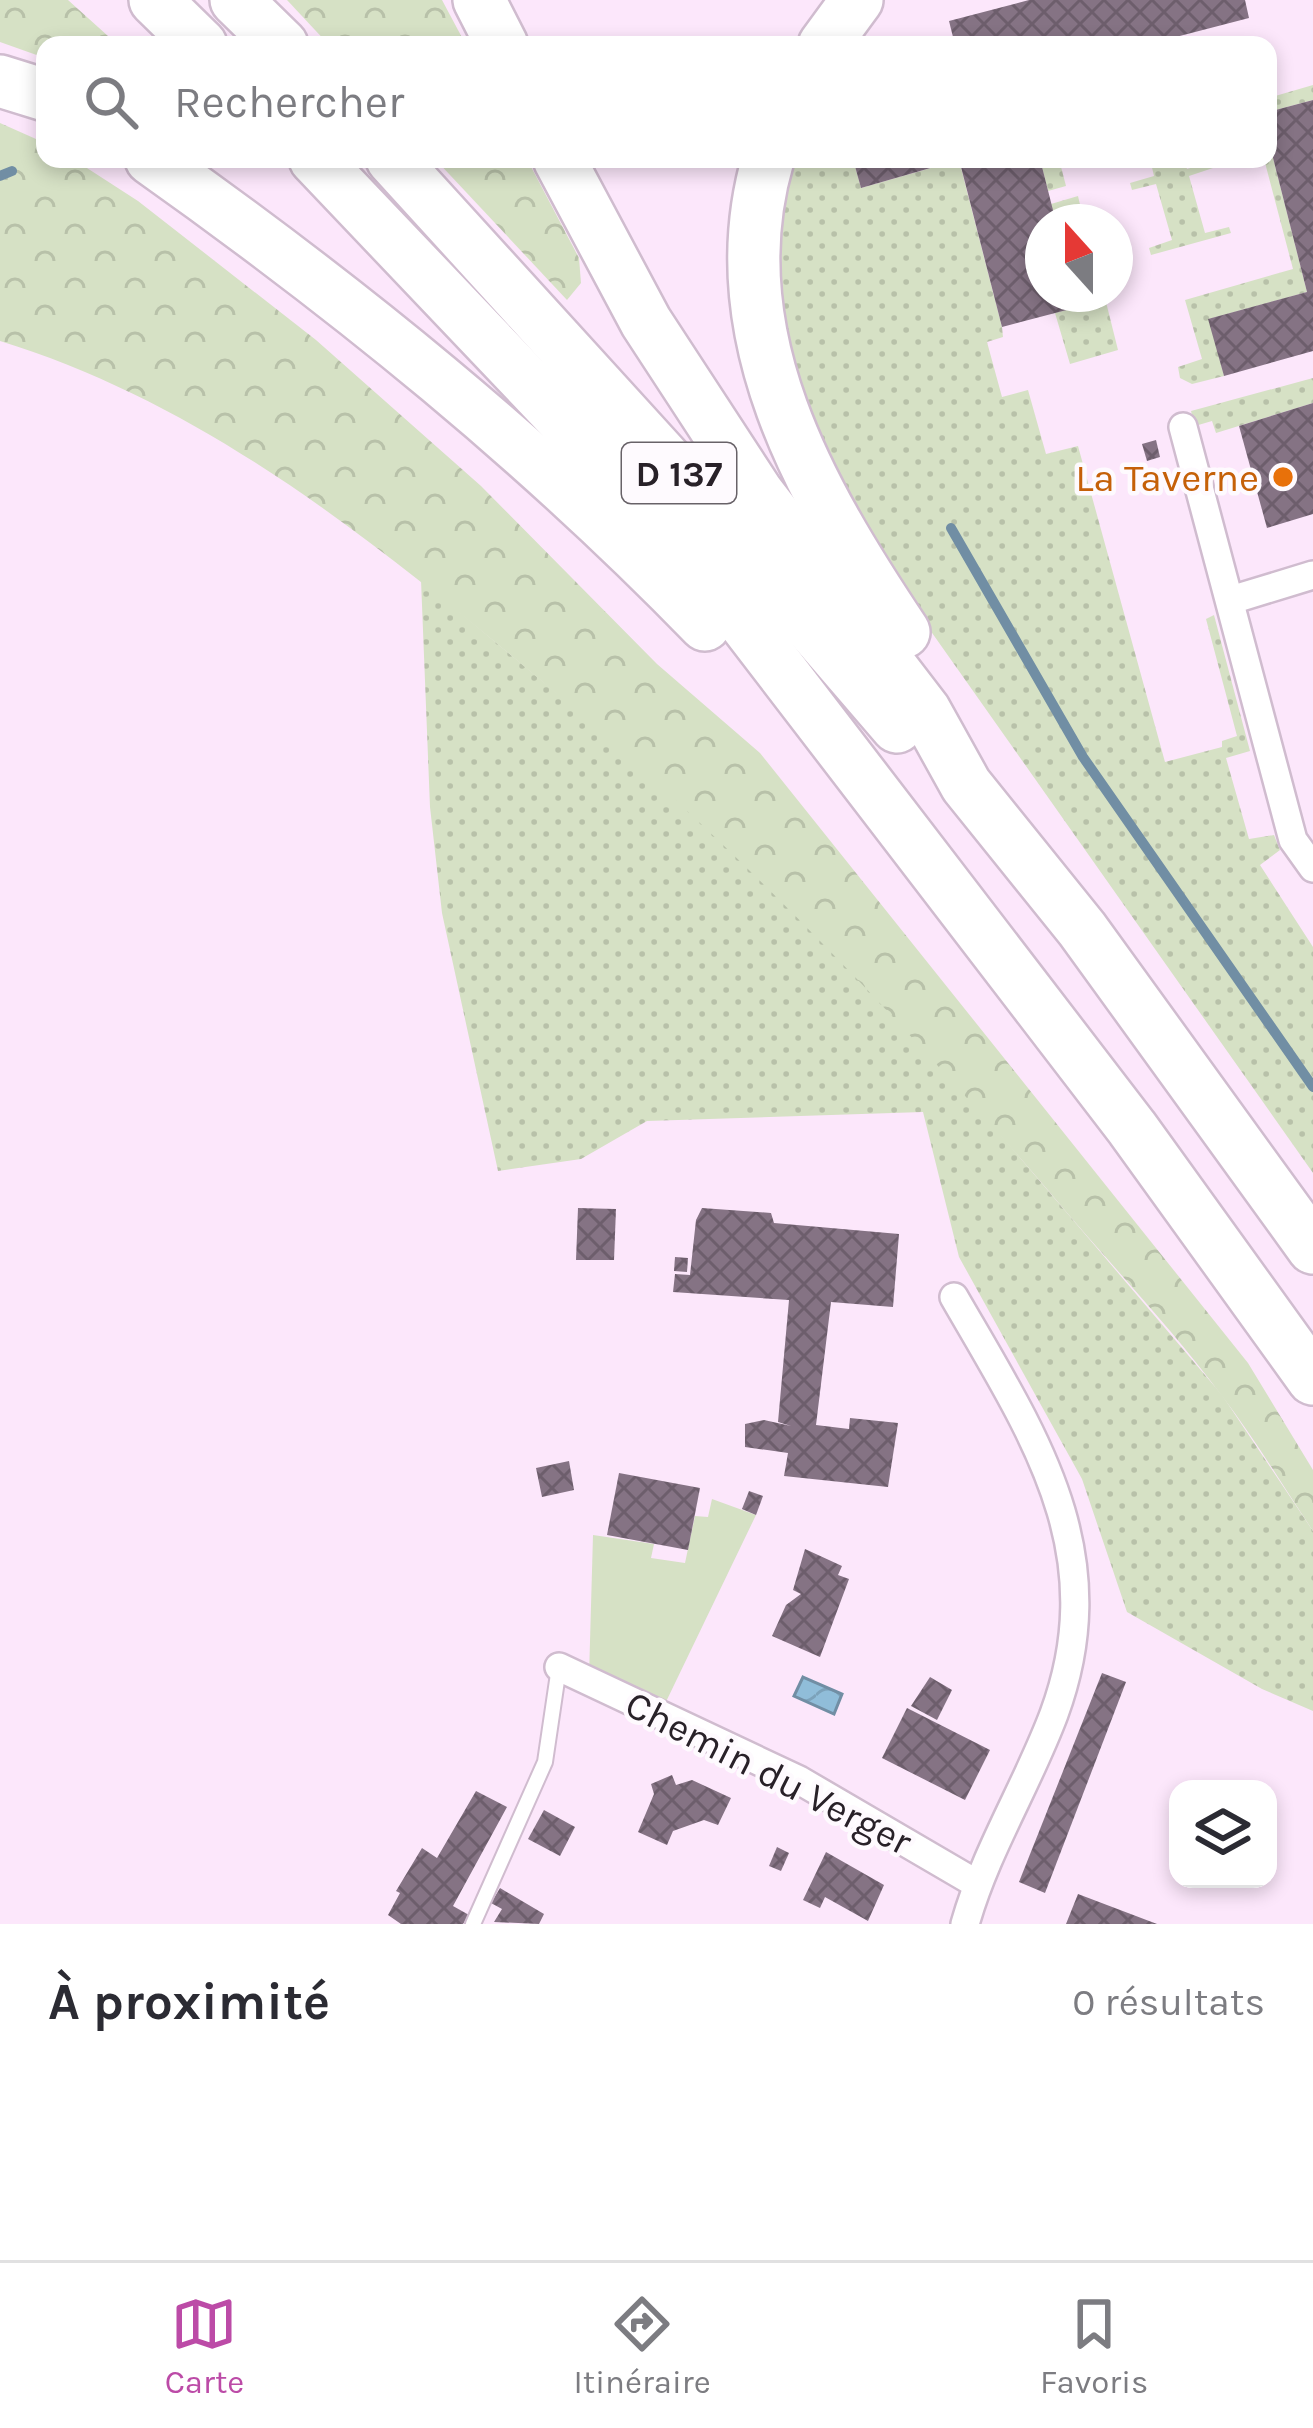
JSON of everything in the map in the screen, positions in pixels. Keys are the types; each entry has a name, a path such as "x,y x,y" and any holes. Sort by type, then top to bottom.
{"highway":[{"path":"155,0 192,36"},
{"path":"236,0 273,36"},
{"path":"831,36 857,0"},
{"path":"0,81 36,92"},
{"path":"163,168 372,320 534,457 731,651 788,719 844,758"},
{"name":"D 137","path":"324,168 644,505 809,702 844,758 1050,1018 1313,1378"},
{"name":"D 137","path":"400,168 688,484 908,740 966,785 1096,947 1313,1248"},
{"path":"564,168 681,381 758,493 925,711 966,785"},
{"path":"767,168 755,293 778,404 800,461 835,524 949,697 966,785"}],"street":[{"path":"1183,428 1293,840 1313,868"},
{"path":"1231,600 1313,575"},
{"path":"954,1298 1008,1391 1056,1495 1076,1572 1078,1611 1053,1716 976,1883 965,1924"},
{"name":"Chemin du Verger","path":"559,1667 799,1780 976,1883"}],"lane":[{"path":"473,1924 545,1762 559,1667"}],"green space":[{"path":"0,0 68,0 108,36 36,36 36,55 0,42"},
{"path":"287,0 442,0 461,36 321,36"},
{"path":"1313,85 1313,100 1277,110 1277,95"},
{"path":"0,123 36,139 36,168 87,168 138,201 316,340 481,486 657,664 760,753 1248,1363 1313,1470 1313,1531 1202,1370 989,1123 794,915 657,783 454,609 272,473 141,398 0,341"},
{"path":"443,168 532,168 579,258 581,283 567,300"},
{"path":"790,168 855,168 861,188 931,168 961,168 1002,327 1003,337 987,342 1002,397 1028,390 1046,454 1078,446 1165,762 1222,747 1222,741 1237,736 1206,619 1214,615 1250,751 1226,758 1249,839 1274,835 1280,850 1260,865 1313,947 1313,1173 851,518 781,363 775,222"},
{"path":"1042,168 1061,168 1066,186 1048,191"},
{"path":"1152,168 1213,168 1189,176 1205,233 1229,227 1231,233 1151,255 1149,248 1172,240 1156,184 1132,190 1130,183 1154,176"},
{"path":"1266,168 1276,168 1307,292 1209,319 1224,376 1192,384 1180,378 1178,367 1202,359 1185,300 1293,269"},
{"path":"1078,196 1080,204 1051,204"},
{"path":"1108,312 1118,350 1070,364 1055,313"},
{"path":"1313,378 1313,403 1216,433 1212,421 1195,426 1191,411"},
{"path":"421,580 631,755 778,894 953,1079 1222,1395 1313,1531 1313,1711 1262,1689 1127,1612 1082,1479 959,1257 923,1112 647,1121 581,1159 498,1171 442,913 430,807"},
{"path":"712,1499 756,1515 663,1708 589,1677 593,1535 654,1544 651,1558 685,1563 695,1516 708,1517"}],"water":[{"path":"803,1677 842,1694 834,1714 794,1696"}],"building":[{"path":"1029,0 1245,0 1249,18 1180,36 953,36 949,21"},
{"path":"1313,100 1313,351 1224,376 1208,319 1307,292 1276,168 1277,110"},
{"path":"855,168 930,168 861,188"},
{"path":"961,168 1042,168 1051,204 1025,204 1025,312 1059,312 1002,327"},
{"name":"La Taverne","path":"1313,403 1313,514 1267,528 1239,426"},
{"path":"1156,440 1160,457 1147,461 1142,444"},
{"path":"578,1208 616,1209 614,1260 576,1260"},
{"path":"702,1208 771,1213 774,1223 899,1234 893,1307 831,1302 816,1425 849,1429 850,1418 898,1423 888,1487 784,1476 788,1453 745,1447 745,1424 764,1420 791,1426 778,1422 789,1300 673,1292 675,1274 690,1275 696,1220"},
{"path":"675,1257 688,1258 687,1272 674,1271"},
{"path":"569,1461 574,1490 542,1497 536,1468"},
{"path":"619,1473 700,1488 688,1550 607,1535"},
{"path":"749,1491 763,1496 756,1515 742,1509"},
{"path":"805,1549 842,1566 838,1575 849,1579 820,1657 772,1636 786,1605 801,1594 793,1590"},
{"path":"1102,1673 1126,1682 1045,1893 1019,1882"},
{"path":"930,1677 952,1690 937,1720 911,1706"},
{"path":"907,1708 990,1750 965,1800 882,1758"},
{"path":"672,1775 676,1785 692,1780 731,1798 718,1825 704,1820 673,1831 667,1845 638,1832 654,1794 651,1784"},
{"path":"476,1791 507,1807 453,1906 469,1915 463,1924 401,1924 388,1915 400,1893 396,1891 422,1848 437,1858"},
{"path":"544,1810 575,1827 560,1856 528,1839"},
{"path":"777,1847 789,1853 781,1871 769,1866"},
{"path":"826,1852 884,1885 868,1921 825,1897 820,1908 803,1900"},
{"path":"500,1888 544,1914 539,1924 494,1922 502,1909 491,1903"},
{"path":"1078,1894 1157,1924 1066,1924"}],"waterway":[{"path":"0,176 12,171"},
{"path":"951,528 1083,757 1313,1087"}],"place":[{"name":"La Taverne","path":"1283,477"}]}
